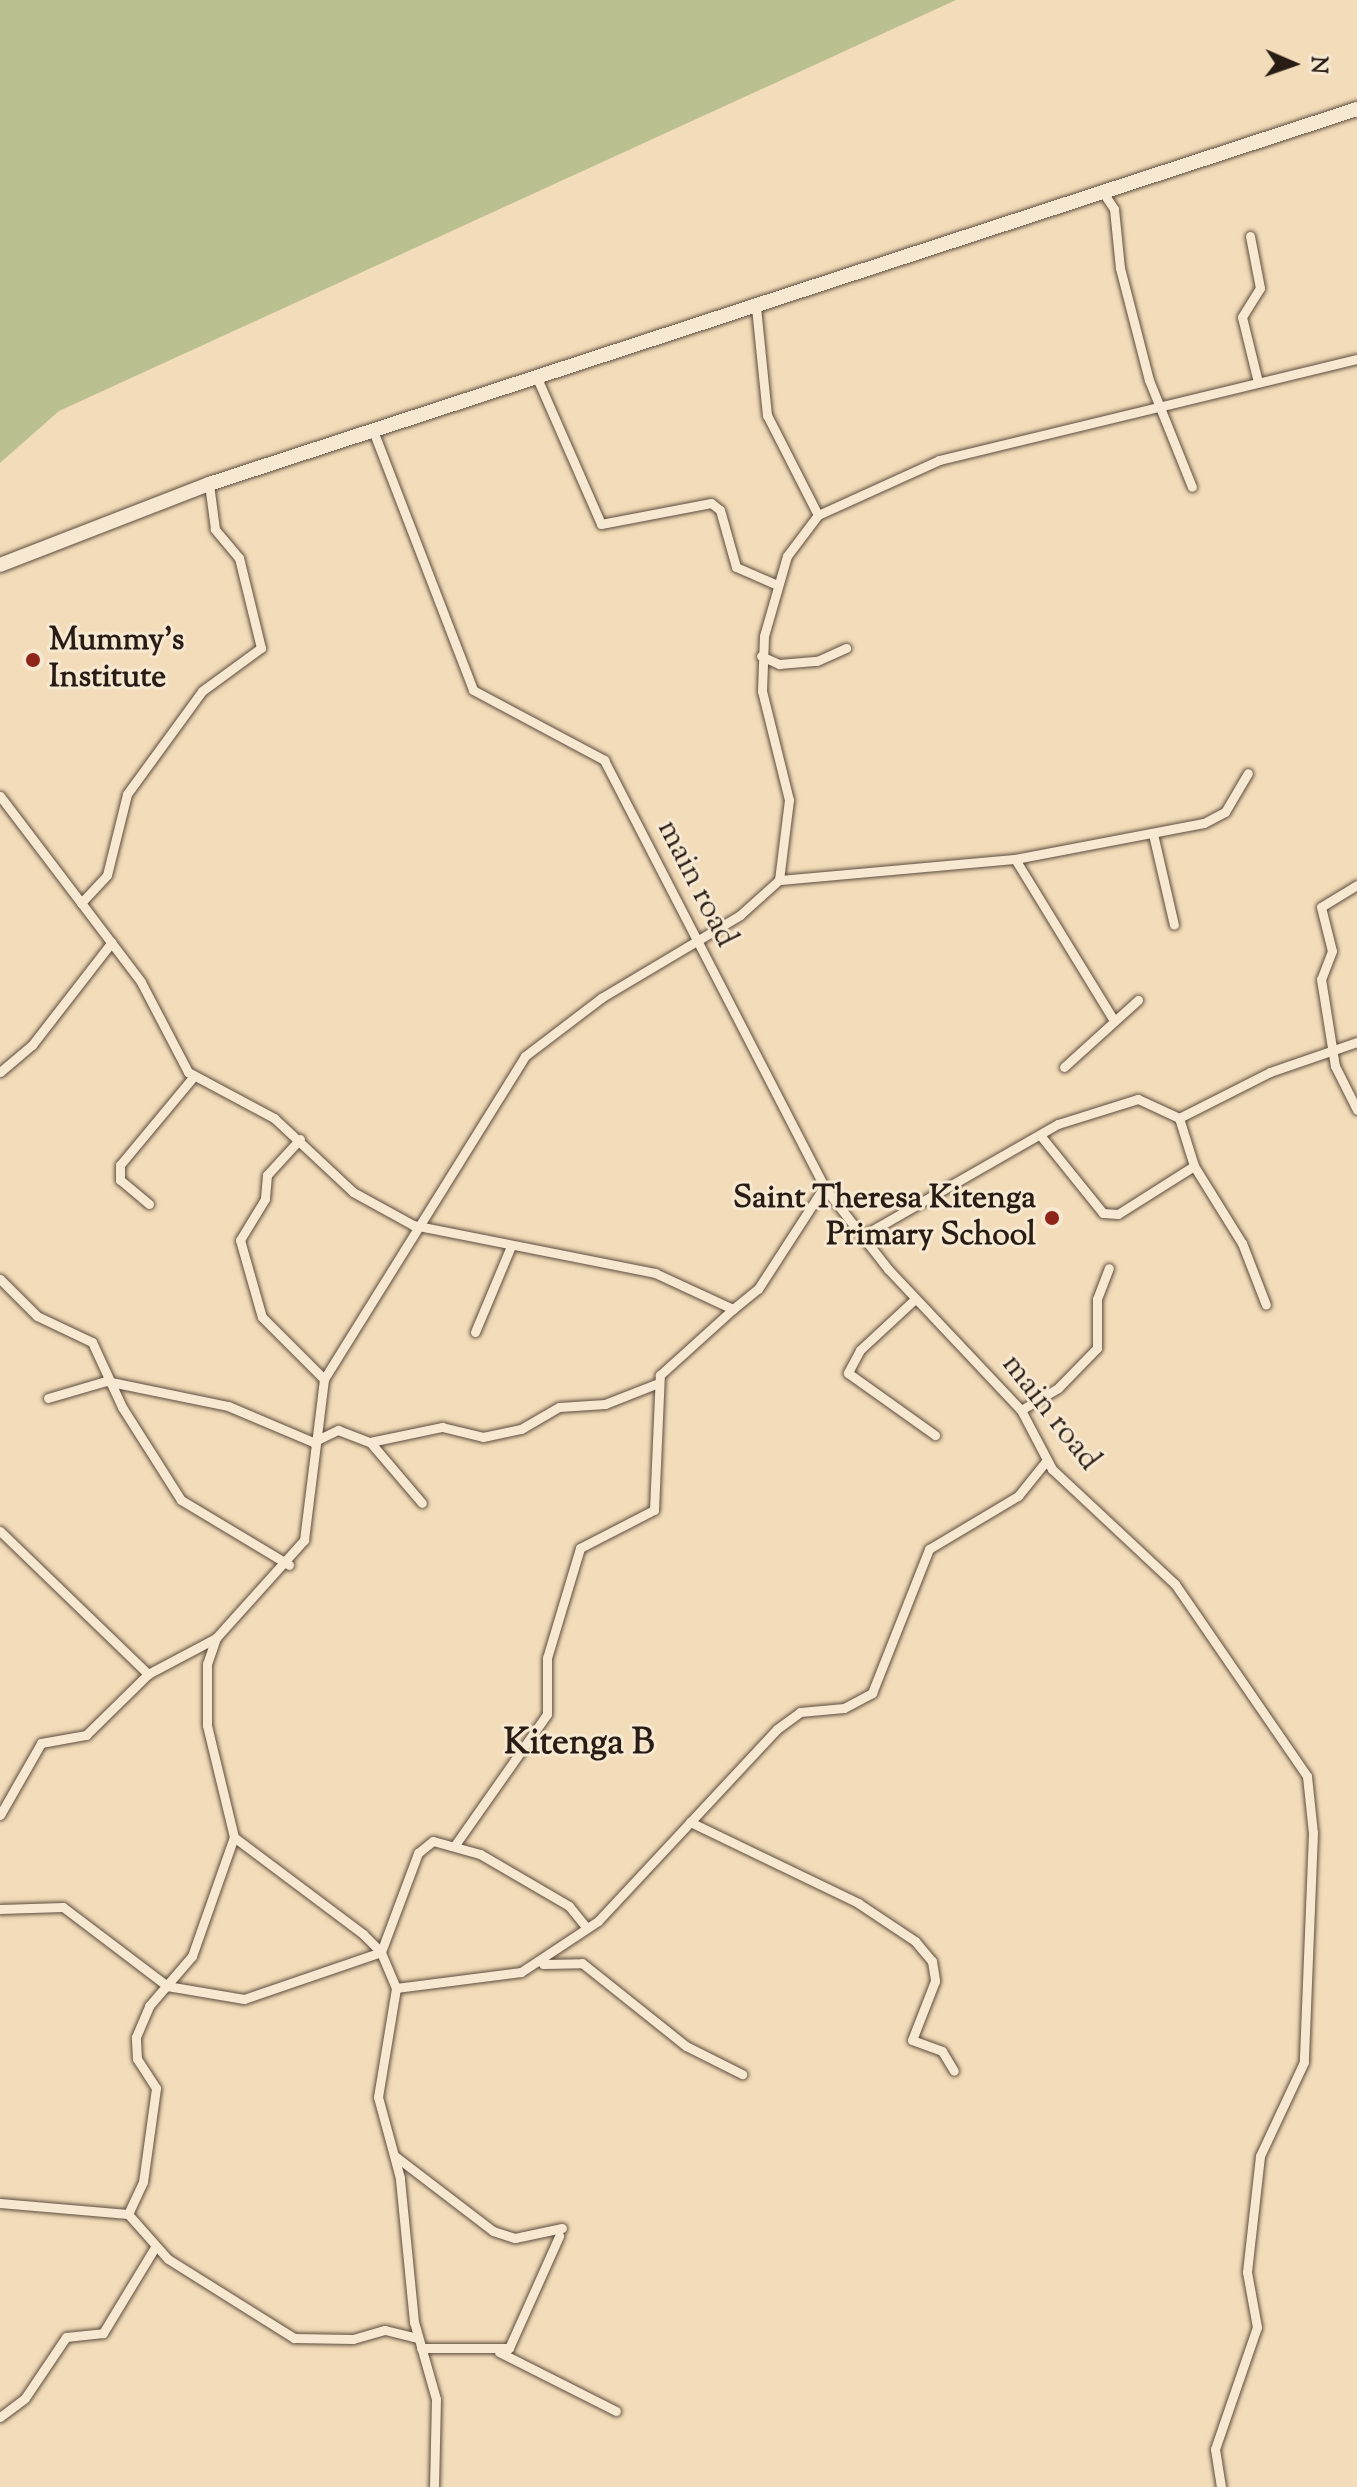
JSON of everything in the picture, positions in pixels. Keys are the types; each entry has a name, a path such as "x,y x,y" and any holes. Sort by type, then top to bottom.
{"main road":[{"path":"0,565 209,484 374,433 1357,109"}],"street":[{"path":"1104,194 1114,209 1120,268 1160,408 1192,487"},
{"path":"1250,236 1260,288 1242,317 1258,382"},
{"path":"756,307 767,415 818,515"},
{"path":"779,880 789,800 762,691 761,656 775,584 818,515 939,460 1357,359"},
{"path":"537,378 601,524 711,503 720,510 736,567 775,584"},
{"name":"main road","path":"374,433 473,690 604,760 695,941 755,1045 824,1187 915,1299 1021,1410 1047,1460 1175,1584 1307,1776 1313,1833 1304,2062 1260,2156 1247,2272 1257,2327 1215,2449 1221,2487"},
{"path":"81,903 107,875 127,794 202,691 261,648 239,558 215,529 209,484"},
{"path":"761,656 779,664 817,661 846,648"},
{"path":"0,1815 37,1747 86,1735 148,1674 216,1638 289,1565 310,1520 313,1442 324,1379 424,1226 525,1056 779,880 1015,859 1153,834 1225,812 1248,773"},
{"path":"0,796 112,942 193,1077 300,1139 353,1192 424,1226 655,1273 733,1309"},
{"path":"1153,834 1174,925"},
{"path":"1015,859 1113,1019"},
{"path":"1357,885 1321,907 1332,943 1321,979 1333,1048 1357,1110"},
{"path":"0,1072 32,1045 112,942"},
{"path":"1064,1067 1113,1019 1138,1000"},
{"path":"1179,1118 1333,1048 1357,1042"},
{"path":"149,1204 117,1177 120,1165 193,1077"},
{"path":"864,1235 1040,1135 1138,1099 1179,1118 1194,1166 1242,1243 1266,1305"},
{"path":"1040,1135 1103,1213 1118,1214 1194,1166"},
{"path":"300,1139 267,1175 265,1199 240,1240 262,1317 324,1379"},
{"path":"370,1442 442,1427 483,1437 521,1429 559,1407 605,1404 656,1384 733,1309 758,1289 824,1187"},
{"path":"475,1332 511,1246"},
{"path":"1021,1410 1058,1388 1097,1348 1097,1299 1109,1268"},
{"path":"0,1279 37,1316 92,1342 112,1383 181,1500 289,1565"},
{"path":"915,1299 860,1350 848,1373 935,1435"},
{"path":"48,1398 112,1383 228,1406 313,1442 338,1430 370,1442 422,1503"},
{"path":"455,1845 547,1714 547,1658 580,1548 654,1510 661,1452 656,1384"},
{"path":"535,1966 587,1928 788,1720 810,1709 860,1704 872,1693 929,1549 1018,1496 1047,1460"},
{"path":"0,1531 148,1674"},
{"path":"128,2214 143,2182 156,2088 137,2059 136,2037 198,1943 234,1837 207,1725 207,1664 216,1638"},
{"path":"690,1822 858,1903 915,1941 932,1961 935,1981 912,2040 942,2051 954,2071"},
{"path":"234,1837 381,1952 396,1988 377,2079 395,2156 420,2343 438,2420 434,2487"},
{"path":"0,1909 63,1907 167,1986 244,1999 381,1952 422,1846 455,1845 569,1906 587,1928"},
{"path":"396,1988 504,1977 535,1966 582,1963 686,2046 742,2074"},
{"path":"395,2156 493,2231 515,2238 560,2232 518,2337 499,2352"},
{"path":"0,2203 128,2214 155,2247 294,2338 353,2339 385,2330 420,2343 499,2352 616,2411"},
{"path":"0,2417 25,2398 66,2337 103,2333 155,2247"}],"green space":[{"path":"0,0 956,0 59,411 0,463"}],"place":[{"name":"Mummy's Institute","path":"33,660"},
{"name":"Saint Theresa Kitenga Primary School","path":"1052,1218"}],"district":[{"name":"Kitenga B","path":"579,1745"}]}
